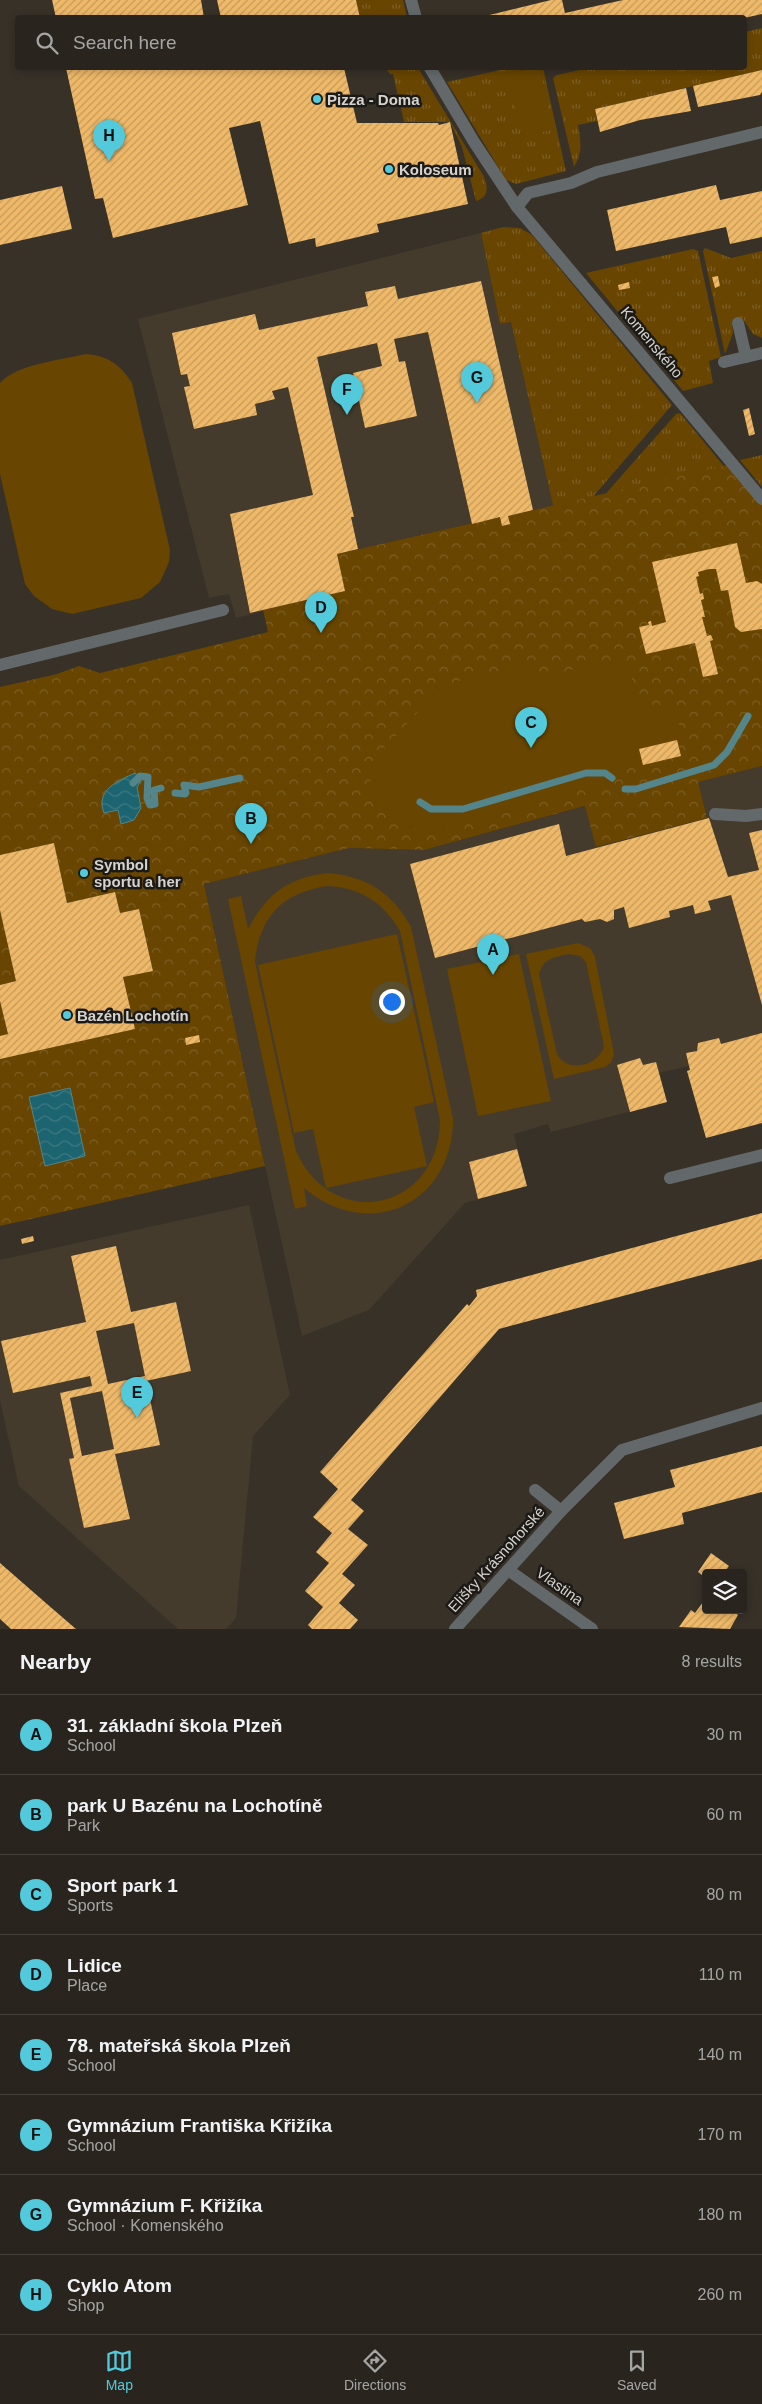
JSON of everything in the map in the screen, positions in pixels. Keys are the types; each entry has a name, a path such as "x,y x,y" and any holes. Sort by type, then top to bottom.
{"street":[{"path":"411,0 415,15"},
{"name":"Komenského","path":"431,70 474,142 517,207 762,499"},
{"path":"517,207 528,193 571,183 597,172 762,132"},
{"path":"738,323 746,357"},
{"path":"724,362 762,353"},
{"path":"0,665 223,610"},
{"path":"714,814 746,816 762,814"},
{"path":"670,1178 762,1155"},
{"name":"Elišky Krásnohorské","path":"455,1629 562,1511 622,1450 762,1408"},
{"name":"Elišky Krásnohorské","path":"535,1490 562,1511"},
{"name":"Vlastina","path":"508,1570 592,1629"}],"shaded area":[{"path":"481,233 500,324 511,322 554,506 533,510 510,524 502,526 500,517 337,554 345,591 236,618 229,594 209,598 138,319"},
{"path":"762,766 762,1123 706,1138 687,1071 690,1070 689,1066 659,1073 667,1102 551,1132 548,1124 514,1134 527,1186 465,1203 369,1310 302,1336 204,884 349,848 424,850 586,806 597,847 707,818 697,782"},
{"path":"249,1205 290,1395 253,1436 236,1618 226,1629 178,1629 19,1486 0,1400 0,1260"}],"green space":[{"path":"356,0 403,0 407,15 360,15"},
{"path":"762,28 762,70 595,109 597,121 578,125 580,147 579,157 574,167 553,78 557,75 580,70 747,70 747,32"},
{"path":"387,70 419,70 483,175 487,191 484,197 476,201 462,147 450,122 404,122 393,74 390,74"},
{"path":"500,70 524,70 509,73 552,130 540,70 543,70 566,171 516,184 506,180 447,82"},
{"path":"524,70 540,70 553,130 522,136 508,73"},
{"path":"503,227 520,228 532,235 672,405 560,535 511,322 500,324 481,233"},
{"path":"705,248 731,258 762,251 762,338 753,334 743,319 732,322 733,333 725,354 703,251"},
{"path":"693,249 698,251 721,357 709,361 713,383 683,391 586,273"},
{"path":"86,354 113,362 132,383 170,550 169,562 160,582 141,598 72,614 52,609 34,596 25,584 0,474 0,383 17,371 28,367"},
{"path":"680,413 737,482 572,532 676,414"},
{"path":"762,455 762,487 740,460"},
{"path":"732,464 762,499 762,766 698,782 707,818 596,847 585,806 424,850 349,848 204,884 265,1166 0,1226 0,1001 13,1056 134,1029 123,977 153,970 139,909 120,913 115,892 67,903 54,843 0,855 0,687 57,674 79,666 100,673 268,632 263,610 345,591 337,554 500,517 502,525 509,524 508,516"},
{"path":"628,662 639,708 645,710 665,706 676,712 682,738 677,740 681,756 626,769 618,779 429,834 400,822 399,813 375,806 368,766 443,685 528,664 535,670 550,676 586,666"},
{"path":"328,873 366,882 377,888 396,905 411,927 453,1119 449,1149 439,1173 423,1193 403,1206 380,1213 355,1212 329,1204 304,1188 307,1206 295,1209 228,899 241,896 248,929 271,897 290,884 314,875","holes":["328,886 340,887 361,893 370,898 386,912 400,931 440,1120 435,1151 423,1174 404,1191 382,1200 358,1201 334,1194 313,1177 296,1151 255,962 257,946 262,932 276,909 298,894 312,889"]},
{"path":"0,910 16,981 0,985"},
{"path":"397,934 434,1102 414,1107 427,1166 326,1188 313,1129 294,1133 258,965"},
{"path":"578,943 590,948 595,957 614,1054 611,1063 605,1067 554,1079 526,954","holes":["569,954 580,956 586,962 604,1046 601,1053 590,1062 583,1065 575,1065 568,1064 557,1054 539,974 543,965 550,959"]},
{"path":"519,954 551,1101 478,1116 447,969"}],"water":[{"path":"135,773 141,781 137,787 141,808 134,820 121,824 118,810 104,813 103,798 105,792 115,783"},
{"path":"70,1088 85,1156 45,1166 29,1097"}],"building":[{"path":"52,0 201,0 204,15 55,15"},
{"path":"217,0 356,0 359,15 220,15"},
{"path":"551,0 562,0 565,13 623,0 762,0 762,14 747,17 747,15 489,15"},
{"path":"66,70 344,70 357,123 438,123 439,125 450,122 468,204 377,224 379,232 316,247 315,238 289,244 260,121 229,128 248,205 113,238 103,198 95,199"},
{"path":"762,70 762,92 760,95 698,107 693,86"},
{"path":"686,88 691,111 640,120 600,132 595,109"},
{"path":"716,185 720,200 762,191 762,237 730,244 726,227 616,251 607,210"},
{"path":"62,186 72,229 0,245 0,200"},
{"path":"718,276 720,286 715,288 712,277"},
{"path":"481,281 533,510 508,516 510,524 502,526 500,517 472,524 428,332 394,339 399,362 405,361 417,416 365,428 353,373 382,366 377,343 317,357 354,517 351,517 358,549 337,554 345,591 250,613 230,514 313,495 288,387 272,391 275,399 255,404 257,415 194,429 184,387 190,386 187,374 181,375 172,333 255,314 259,330 368,306 365,292 395,286 398,299"},
{"path":"629,282 630,288 619,290 618,285"},
{"path":"749,408 755,434 749,436 743,410"},
{"path":"737,543 746,583 757,581 762,584 762,629 741,632 735,627 728,590 721,591 716,569 709,569 698,572 699,576 696,577 700,594 703,593 704,599 701,600 705,617 702,617 707,636 711,635 713,640 710,641 718,674 703,677 695,643 646,654 639,627 649,625 648,622 651,621 652,626 666,622 652,562"},
{"path":"677,740 681,756 643,765 639,749"},
{"path":"709,818 728,877 759,870 749,833 762,830 762,1005 731,895 708,901 711,910 695,914 693,905 669,911 670,917 629,928 624,907 614,910 614,919 607,922 600,919 585,922 582,919 435,958 410,864 559,824 566,856"},
{"path":"54,843 67,903 115,892 120,913 139,909 153,971 123,977 135,1029 0,1059 0,1036 8,1034 0,1001 0,985 16,981 0,910 0,855"},
{"path":"762,1033 762,1123 706,1138 687,1071 690,1070 686,1053 697,1051 698,1043 719,1038 721,1044"},
{"path":"199,1035 200,1042 186,1045 185,1038"},
{"path":"640,1058 643,1065 656,1062 667,1102 630,1112 617,1065"},
{"path":"517,1149 527,1186 478,1199 469,1162"},
{"path":"762,1213 762,1259 499,1329 351,1500 364,1511 348,1529 368,1545 342,1574 355,1585 339,1603 358,1620 350,1629 312,1629 308,1625 323,1607 305,1591 329,1563 316,1552 332,1533 313,1517 338,1489 320,1472 467,1304 469,1306 477,1296 476,1290"},
{"path":"33,1236 34,1241 22,1244 21,1239"},
{"path":"116,1246 131,1312 176,1302 191,1371 146,1381 160,1445 115,1454 130,1519 84,1528 69,1459 74,1458 60,1393 92,1386 90,1376 13,1393 1,1341 86,1322 71,1256","holes":["134,1323 145,1376 108,1384 96,1331","102,1391 114,1449 82,1456 70,1398"]},
{"path":"762,1446 762,1492 682,1513 684,1524 624,1539 614,1503 675,1487 670,1470"},
{"path":"711,1553 729,1566 727,1569 702,1569 702,1575 698,1572"},
{"path":"0,1563 76,1629 11,1629 0,1619"},
{"path":"702,1603 702,1614 738,1615 730,1629 679,1627 691,1610 695,1613"}],"waterway":[{"path":"625,789 636,789 714,765 727,752 748,716"},
{"path":"420,802 431,809 463,809 586,773 605,773 612,778"},
{"path":"133,783 140,776 148,777 147,798 150,805 155,804 154,790 161,788"},
{"path":"175,793 185,794 184,785 199,787 240,778"}],"place":[{"name":"Pizza - Doma","path":"317,99"},
{"name":"Cyklo Atom","path":"109,161"},
{"name":"Koloseum","path":"389,169"},
{"name":"Gymnázium F. Křižíka","path":"477,403"},
{"name":"Gymnázium Františka Křižíka","path":"347,415"},
{"name":"Lidice","path":"321,633"},
{"name":"Sport park 1","path":"531,748"},
{"name":"park U Bazénu na Lochotíně","path":"251,844"},
{"name":"Symbol sportu a her","path":"84,873"},
{"name":"31. základní škola Plzeň","path":"493,975"},
{"name":"Bazén Lochotín","path":"67,1015"},
{"name":"78. mateřská škola Plzeň","path":"137,1418"}]}
